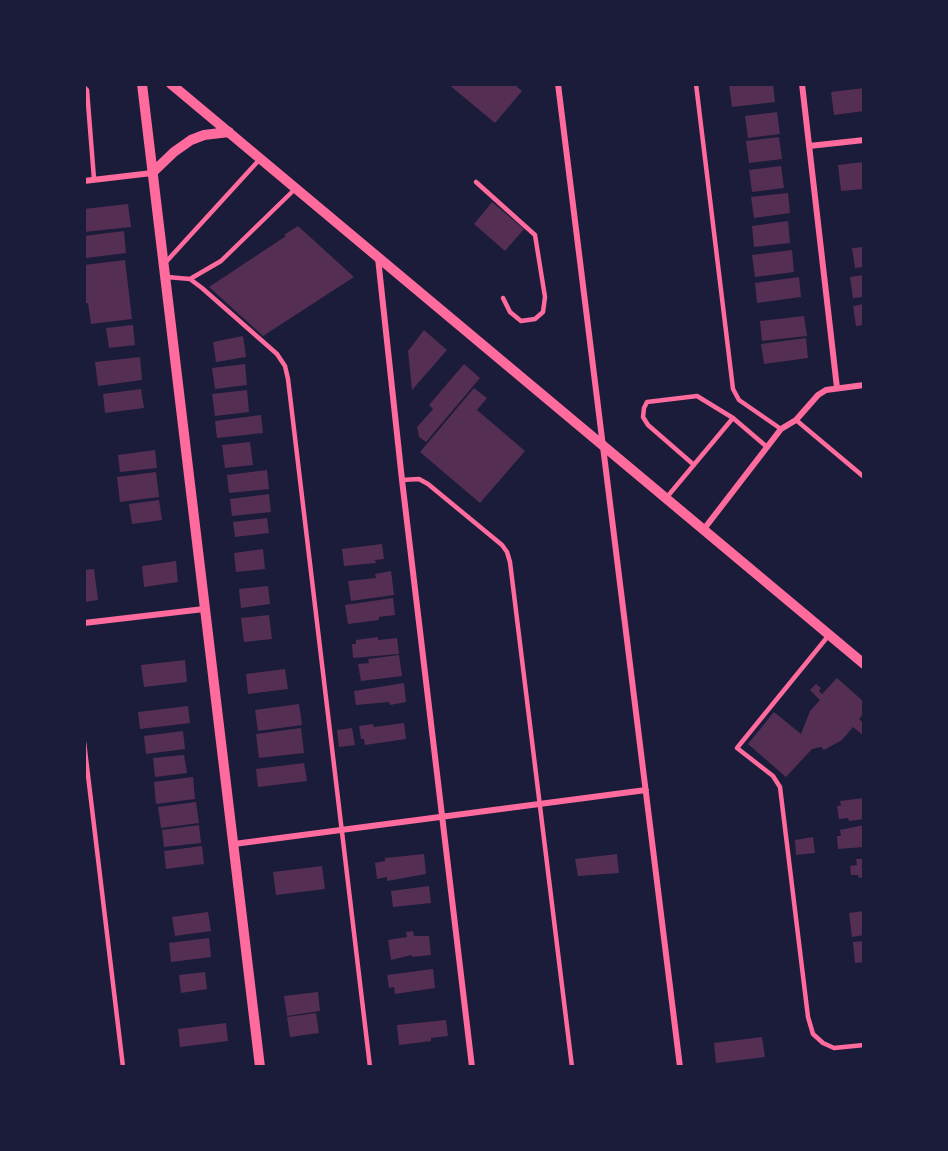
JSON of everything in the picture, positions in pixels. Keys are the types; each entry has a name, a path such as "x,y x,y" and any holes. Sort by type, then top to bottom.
{"street":[{"path":"142,84 260,1067"},
{"path":"171,84 864,664"},
{"path":"558,84 680,1067"},
{"path":"802,84 837,388"},
{"path":"84,180 152,172 191,140 204,135 229,132"},
{"path":"809,146 864,140"},
{"path":"378,258 472,1067"},
{"path":"704,529 781,429 796,420 818,395 826,390 864,385"},
{"path":"84,623 204,609"},
{"path":"234,844 646,790"}],"lane":[{"path":"696,84 733,389 739,400 781,429"},
{"path":"84,87 87,90 94,179"},
{"path":"163,264 186,242 260,159"},
{"path":"476,182 535,235 545,297 543,312 535,320 522,321 510,312 503,298"},
{"path":"165,277 190,279 221,261 296,188"},
{"path":"190,279 276,354 285,366 288,379 370,1067"},
{"path":"694,465 648,425 643,417 647,402 697,396 733,418 767,447"},
{"path":"666,498 733,418"},
{"path":"796,420 864,477"},
{"path":"402,480 419,479 428,484 502,545 510,561 572,1067"},
{"path":"829,635 737,748 773,776 780,787 808,1017 813,1034 823,1043 834,1048 864,1045"},
{"path":"84,742 123,1067"}],"building":[{"path":"448,84 514,84 522,91 495,123"},
{"path":"729,84 773,84 775,102 732,107"},
{"path":"864,88 864,111 834,115 831,92"},
{"path":"777,112 780,134 748,138 745,116"},
{"path":"779,137 782,159 749,163 746,141"},
{"path":"864,162 864,189 841,191 838,165"},
{"path":"781,166 784,188 752,192 749,170"},
{"path":"788,193 790,213 754,218 751,197"},
{"path":"492,202 524,229 505,251 474,224"},
{"path":"128,204 131,227 84,232 84,209"},
{"path":"788,221 790,243 754,247 752,226"},
{"path":"298,226 354,277 263,336 209,287"},
{"path":"124,231 126,253 86,258 84,236"},
{"path":"864,247 864,267 855,268 852,248"},
{"path":"792,250 794,272 755,277 752,255"},
{"path":"125,260 132,319 91,324 88,303 84,304 84,265"},
{"path":"864,275 864,297 853,298 850,277"},
{"path":"799,277 801,297 757,303 755,283"},
{"path":"864,304 864,325 856,326 853,306"},
{"path":"804,316 807,336 762,341 760,321"},
{"path":"133,325 135,345 109,348 106,328"},
{"path":"424,330 447,350 412,390 408,351"},
{"path":"243,336 246,357 216,362 213,342"},
{"path":"806,338 808,358 764,364 761,344"},
{"path":"140,357 142,380 98,386 95,362"},
{"path":"245,364 247,385 215,389 212,368"},
{"path":"464,364 480,378 426,442 419,437 417,427 433,409 429,405"},
{"path":"474,388 487,398 477,410 525,451 480,503 420,452"},
{"path":"141,389 144,408 105,413 103,394"},
{"path":"247,390 249,412 215,416 212,394"},
{"path":"261,415 263,433 217,438 215,421"},
{"path":"250,442 253,465 225,468 222,445"},
{"path":"155,450 157,468 120,472 118,455"},
{"path":"267,470 269,489 229,493 227,475"},
{"path":"156,472 159,497 120,502 117,477"},
{"path":"269,494 271,512 232,516 230,499"},
{"path":"159,500 162,520 132,524 129,504"},
{"path":"267,518 269,533 235,537 233,522"},
{"path":"382,544 384,559 375,560 376,563 344,566 342,549"},
{"path":"263,549 265,569 236,572 234,553"},
{"path":"176,561 178,582 144,587 142,566"},
{"path":"94,569 98,600 84,602 84,570"},
{"path":"391,571 394,595 351,601 348,581 376,578 375,574"},
{"path":"268,586 270,604 241,608 239,589"},
{"path":"393,598 395,615 379,617 379,620 348,624 345,605"},
{"path":"269,615 272,639 244,642 241,618"},
{"path":"378,637 378,640 397,638 399,654 353,658 352,644 356,644 356,640"},
{"path":"399,655 402,676 361,681 358,664 369,663 368,659"},
{"path":"185,660 187,682 144,687 141,665"},
{"path":"285,669 288,689 248,694 246,674"},
{"path":"837,678 864,702 864,714 859,719 864,723 864,736 853,727 842,740 824,750 821,747 812,749 786,777 748,744 774,712 801,734 810,711 820,700 810,690 816,684 821,688 819,691 822,694"},
{"path":"404,683 406,702 390,705 389,702 356,705 354,691"},
{"path":"299,704 302,725 258,731 255,710"},
{"path":"188,706 190,723 140,729 138,712"},
{"path":"404,723 406,739 365,745 364,739 361,739 359,726 373,724 374,727"},
{"path":"301,728 304,753 259,758 256,734"},
{"path":"352,728 355,745 339,747 337,730"},
{"path":"183,731 185,749 146,754 144,736"},
{"path":"184,755 187,773 155,777 153,758"},
{"path":"304,763 307,781 258,787 256,769"},
{"path":"193,777 195,799 156,804 154,782"},
{"path":"864,798 864,819 849,821 848,818 839,819 837,806 841,806 840,801"},
{"path":"196,802 199,823 161,828 158,807"},
{"path":"199,825 201,843 164,847 162,830"},
{"path":"864,825 864,847 838,849 837,836 841,836 840,830"},
{"path":"813,837 815,853 796,855 795,840"},
{"path":"202,846 204,864 166,869 164,851"},
{"path":"424,854 426,874 387,881 387,877 377,879 375,863 385,861 385,858"},
{"path":"617,854 619,873 578,876 575,859"},
{"path":"856,859 864,859 864,877 851,875 850,866 857,865"},
{"path":"322,866 325,889 276,895 273,872"},
{"path":"429,886 431,903 393,907 391,891"},
{"path":"864,911 864,935 852,937 849,913"},
{"path":"208,912 211,931 175,936 172,917"},
{"path":"413,931 414,936 429,936 431,955 412,957 412,955 391,960 388,940 407,937 406,932"},
{"path":"209,938 211,957 171,962 169,943"},
{"path":"864,941 864,962 855,963 853,942"},
{"path":"433,969 435,988 395,994 394,987 389,988 387,975"},
{"path":"205,972 207,989 181,993 179,975"},
{"path":"318,992 320,1011 287,1016 284,996"},
{"path":"316,1013 319,1033 290,1037 287,1017"},
{"path":"446,1020 448,1036 431,1038 431,1041 399,1045 397,1025"},
{"path":"226,1023 228,1041 180,1047 178,1029"},
{"path":"762,1037 765,1057 716,1063 714,1043"}]}
